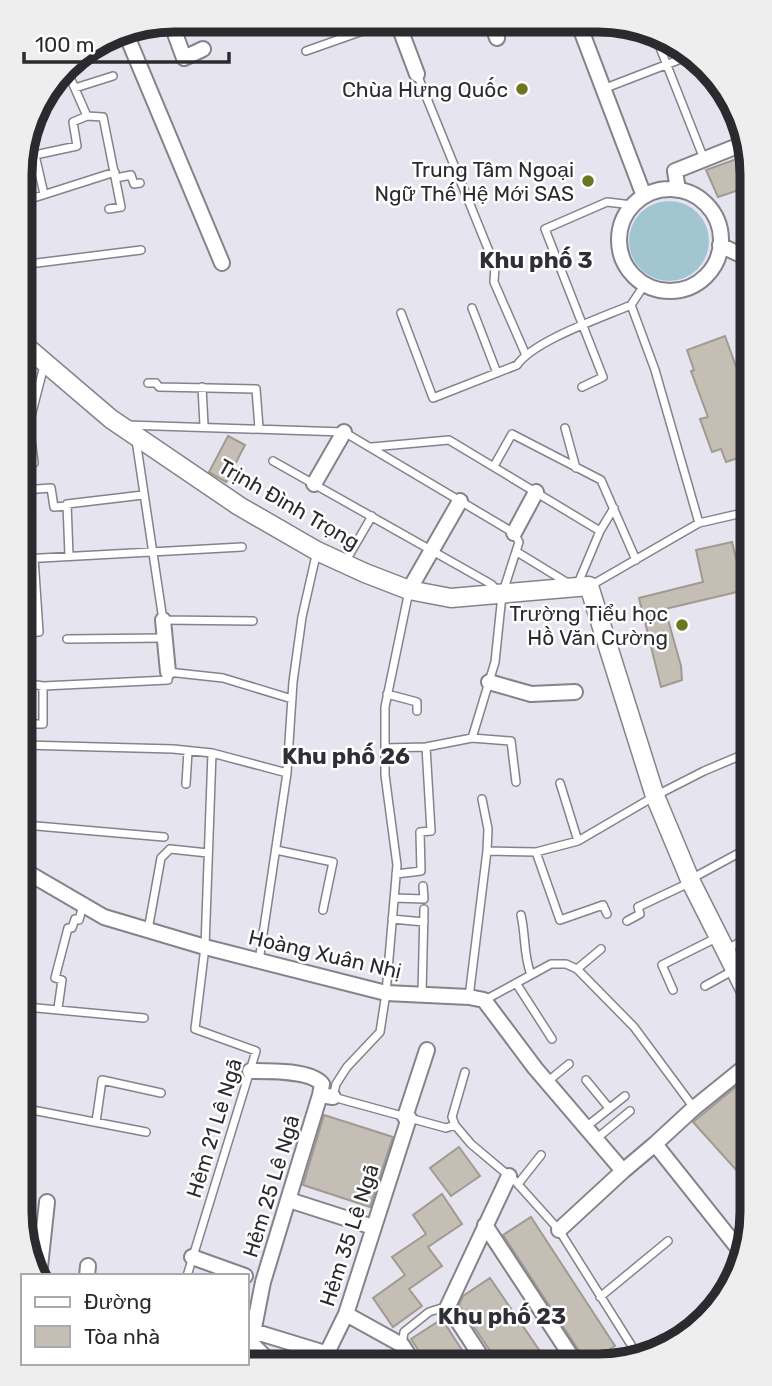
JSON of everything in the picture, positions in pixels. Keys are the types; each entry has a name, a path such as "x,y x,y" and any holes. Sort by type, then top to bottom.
{"street":[{"path":"174,32 184,58 203,49"},
{"path":"401,32 417,74"},
{"path":"582,32 644,196"},
{"path":"128,39 222,263"},
{"path":"678,190 676,171 738,146"},
{"path":"667,189 678,190 693,195 715,216 720,230 720,245 712,268 693,285 669,291 645,285 633,275 624,263 619,233 632,205 644,196 667,189"},
{"path":"720,245 741,255"},
{"name":"Trịnh Đình Trọng","path":"32,352 136,436 216,483 317,551 344,564 409,590 451,598 582,587"},
{"path":"314,484 344,432"},
{"path":"514,533 536,492"},
{"path":"409,590 460,501"},
{"path":"582,587 655,796 691,881 740,979"},
{"path":"163,620 168,672"},
{"path":"489,682 531,694 575,692"},
{"name":"Hoàng Xuân Nhị","path":"32,875 104,917 259,962 386,993 484,1000"},
{"path":"484,1000 547,1082 623,1171"},
{"name":"Hẻm 35 Lê Ngã","path":"325,1354 346,1314 427,1050"},
{"path":"250,1071 284,1072 318,1079 327,1096"},
{"path":"559,1230 694,1108 740,1071"},
{"name":"Hẻm 25 Lê Ngã","path":"250,1338 263,1282 289,1200 327,1096"},
{"path":"655,1143 736,1246"},
{"path":"479,1354 448,1306 485,1225 513,1180"},
{"path":"289,1200 373,1227"},
{"path":"41,1262 47,1202"},
{"path":"485,1225 569,1354"},
{"path":"192,1257 240,1274"},
{"path":"248,1277 263,1282"},
{"path":"346,1314 402,1345 408,1354"},
{"path":"250,1338 308,1354"},
{"path":"250,1338 264,1354"}],"lane":[{"path":"306,51 360,32"},
{"path":"659,45 704,159"},
{"path":"602,89 682,59"},
{"path":"417,74 495,266 494,282 525,353"},
{"path":"75,88 113,76"},
{"path":"70,77 87,116"},
{"path":"36,155 78,146 73,122 87,116 103,117 121,207 109,209"},
{"path":"33,153 36,155 44,194"},
{"path":"32,198 115,175 131,175 134,184 140,183"},
{"path":"582,387 603,377 545,229 607,202 632,205"},
{"path":"32,264 141,250"},
{"path":"401,313 433,398 517,365 525,353 631,305 645,285"},
{"path":"631,305 654,370 699,523"},
{"path":"472,308 497,373"},
{"path":"32,408 45,362"},
{"path":"148,383 156,383 159,387 256,389 259,428"},
{"path":"202,387 204,425"},
{"path":"119,424 344,432 514,533 519,542 502,595 495,662 472,738"},
{"path":"565,428 576,468"},
{"path":"494,466 512,434 601,480 636,560"},
{"path":"136,436 163,620 253,621"},
{"path":"32,439 32,463"},
{"path":"371,447 449,440 600,531"},
{"path":"273,461 491,584 502,595"},
{"path":"32,489 51,488 54,507 144,495"},
{"path":"67,506 69,555"},
{"path":"582,587 600,531 614,508"},
{"path":"582,587 636,560 699,523 741,513"},
{"path":"344,564 372,516"},
{"path":"32,632 39,632 34,558 242,547"},
{"path":"259,962 287,772 302,617 317,551"},
{"path":"517,552 582,587"},
{"path":"409,590 387,694 385,775 396,874 380,1032 347,1068 327,1096 446,1128 455,1125"},
{"path":"32,601 37,601"},
{"path":"67,639 165,638"},
{"path":"32,684 168,680 168,672 223,678 292,699"},
{"path":"32,724 43,724 43,686"},
{"path":"387,694 417,702 417,711"},
{"path":"385,748 426,747 472,738 511,741 516,782"},
{"path":"32,745 212,753 287,772"},
{"path":"396,874 421,871 420,832 431,831 426,747"},
{"path":"186,785 188,751"},
{"path":"205,947 212,753"},
{"path":"487,851 536,852 578,841 655,796 740,756"},
{"path":"560,783 578,841"},
{"path":"469,997 487,851 488,829 482,799"},
{"path":"32,826 164,837"},
{"path":"148,930 161,858 170,849 208,853"},
{"path":"276,850 333,862 323,910"},
{"path":"536,852 560,920 603,905 607,914"},
{"path":"627,921 640,914 638,907 740,853"},
{"path":"394,898 425,899 423,886"},
{"path":"58,1008 62,980 55,978 68,928 72,928 75,919 79,920 83,905"},
{"path":"422,994 424,908"},
{"path":"521,915 525,934 524,955 531,975"},
{"path":"393,919 424,922"},
{"path":"673,990 662,965 740,939"},
{"name":"Hẻm 21 Lê Ngã","path":"188,1274 256,1051 195,1029 205,947"},
{"path":"577,969 601,949"},
{"path":"484,1000 551,964 566,964 577,969 634,1027 694,1108"},
{"path":"705,986 735,969"},
{"path":"516,983 552,1039"},
{"path":"32,1007 145,1018"},
{"path":"547,1082 569,1064"},
{"path":"465,1072 453,1118 455,1125 471,1144 513,1180 559,1230 635,1350"},
{"path":"96,1122 102,1080 161,1093"},
{"path":"586,1080 609,1108"},
{"path":"586,1127 625,1096"},
{"path":"32,1110 146,1132"},
{"path":"596,1139 630,1111"},
{"path":"513,1180 541,1155"},
{"path":"600,1297 668,1241"},
{"path":"399,1354 401,1338 408,1328 429,1312 448,1306"}],"water":[{"path":"669,201 684,204 697,213 706,226 709,241 706,256 697,269 684,278 669,281 654,278 641,269 632,256 629,241 632,226 641,213 654,204"}],"building":[{"path":"739,158 741,189 718,197 706,170"},
{"path":"725,336 741,380 741,457 726,462 721,449 712,452 700,419 708,417 691,371 694,370 687,350"},
{"path":"228,436 245,445 226,482 209,472"},
{"path":"732,542 741,574 741,606 737,592 665,609 681,666 682,680 661,687 639,598 703,582 696,550"},
{"path":"740,1083 739,1173 693,1122"},
{"path":"324,1115 393,1137 370,1207 303,1185"},
{"path":"459,1147 480,1176 451,1196 430,1168"},
{"path":"442,1194 462,1224 428,1247 442,1266 409,1289 422,1306 393,1327 373,1298 405,1275 392,1257 426,1234 413,1215"},
{"path":"531,1217 615,1346 602,1354 581,1354 503,1235"},
{"path":"490,1278 542,1354 492,1354 459,1305 463,1296"},
{"path":"442,1319 464,1354 421,1354 411,1339"}],"place":[{"name":"Chùa Hưng Quốc","path":"522,89"},
{"name":"Trung Tâm Ngoại Ngữ Thế Hệ Mới SAS","path":"588,181"},
{"name":"Trường Tiểu học Hồ Văn Cường","path":"682,625"}],"district":[{"name":"Khu phố 3","path":"536,260"},
{"name":"Khu phố 26","path":"346,756"},
{"name":"Khu phố 23","path":"502,1316"}]}
